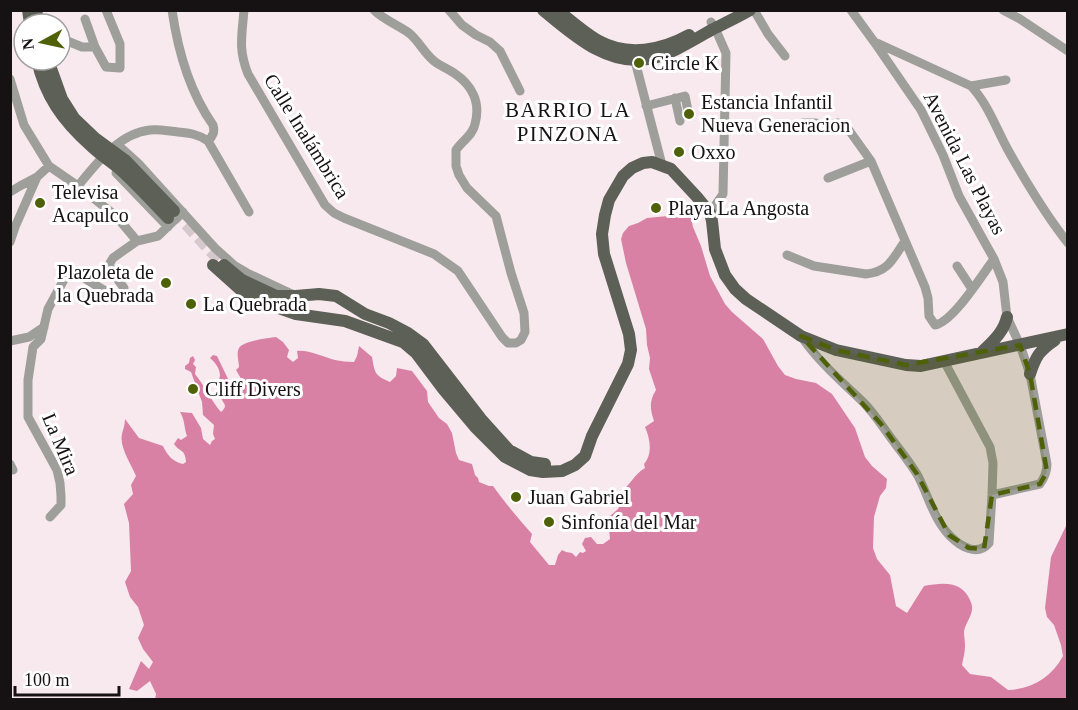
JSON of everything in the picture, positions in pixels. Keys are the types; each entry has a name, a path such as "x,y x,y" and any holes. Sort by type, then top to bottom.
{"main road":[{"path":"543,10 579,39 596,49 635,61 670,54 732,10"},
{"path":"558,10 599,41 618,49 635,50 650,50 666,45 752,10"},
{"path":"41,72 53,104 68,123 91,147 108,152"},
{"path":"52,72 62,99 74,118 96,138 121,170 173,217"},
{"path":"592,436 580,452 558,464 545,464 526,459 509,450 481,419 423,344 408,333 365,314 336,296 320,294 276,296 242,280 216,263 242,291 273,306 296,314 345,321 403,342 416,353 475,427 505,458 525,468 543,472 566,470 585,456 592,436 628,364 631,350 629,334 604,254 602,234 609,200 623,176 632,168 643,163 652,162 670,169 710,213 715,249 725,275 735,289 801,336 836,350 921,366 1064,335"},
{"path":"981,353 1006,325 1007,317"},
{"path":"1030,374 1036,356 1042,349 1064,335"}],"street":[{"path":"85,19 95,47 106,67 120,68 120,44 106,10"},
{"path":"172,10 187,77 196,99 215,130 208,141"},
{"name":"Calle Inalámbrica","path":"244,10 241,43 242,58 248,74 325,205 344,218 434,254 458,270 502,337 508,343 516,343 521,340 525,332 524,313 496,216 467,188 456,166 456,150 475,125 477,110 472,90 454,73 425,54 411,34 374,10"},
{"path":"449,10 462,25 500,51 520,91"},
{"path":"752,10 785,56"},
{"name":"Avenida Las Playas","path":"851,10 921,110 943,155 959,196 994,259 1003,282 1007,317 1030,374 1047,472 1040,484 992,495"},
{"path":"1003,10 1068,51"},
{"path":"1020,19 1026,10"},
{"path":"710,213 723,194 726,53 713,25"},
{"path":"72,42 95,47"},
{"path":"875,43 971,86 981,97 1022,174 1068,243"},
{"path":"635,61 662,165"},
{"path":"10,79 13,96 24,125 49,166 116,216 137,241 158,236 173,217"},
{"path":"971,86 1006,80"},
{"path":"646,106 685,96 688,111"},
{"path":"675,98 680,121"},
{"path":"803,123 828,125 837,123 846,126 871,161 925,287 929,316 935,325 945,321 957,309 994,259"},
{"path":"78,186 108,152 129,137 147,130 190,133 208,141 249,212"},
{"path":"108,152 138,163 173,217 235,266 296,296"},
{"path":"828,178 871,161"},
{"path":"10,192 37,177 49,166"},
{"path":"10,242 37,177"},
{"name":"La Mira","path":"50,517 61,505 60,483 57,470 28,417 30,355 33,347 41,339 48,309 67,274 74,272 111,295 117,297 123,295 124,288 110,269 110,263 113,258 137,241"},
{"path":"787,255 814,266 866,274 886,268 905,241"},
{"path":"957,266 972,289"},
{"path":"10,341 29,337 44,327"},
{"path":"801,336 811,351 865,404 881,424 917,474 941,525 950,536 969,548 979,550 984,549 989,543 993,463 990,447 944,361"}],"highlighted area":[{"path":"801,336 836,350 906,365 1020,345 1030,374 1047,472 1040,484 992,495 984,549 969,548 949,535 917,474 881,424"}],"shaded area":[{"path":"686,210 691,217 710,276 725,304 763,339 785,375 816,383 832,394 855,428 865,457 887,479 886,488 880,496 874,517 873,548 877,559 890,575 896,606 907,613 924,586 938,584 950,584 962,589 971,602 971,614 964,632 965,649 962,665 970,674 991,677 1008,690 1017,689 1040,681 1058,664 1063,656 1061,645 1045,608 1051,557 1067,524 1067,699 155,700 156,694 150,681 137,691 129,689 141,661 149,669 153,662 138,638 144,625 125,582 131,571 129,523 124,504 133,494 131,485 136,476 124,450 122,434 125,419 139,438 163,446 171,458 183,464 186,462 185,455 174,444 178,438 181,440 187,436 180,412 192,413 201,428 203,439 210,445 215,439 214,425 203,415 202,402 191,372 185,369 190,358 193,356 195,360 193,364 196,367 195,374 221,412 225,406 217,383 220,373 210,358 213,355 217,356 230,383 239,389 243,382 236,370 239,367 238,350 245,343 256,340 276,337 289,350 287,357 293,362 298,358 297,351 301,351 335,360 354,362 359,346 372,357 378,375 390,382 396,376 397,368 412,371 427,391 428,402 452,433 459,460 472,464 479,482 493,486 532,534 530,542 549,565 555,565 562,550 576,557 580,552 586,551 582,544 585,538 591,537 597,544 603,544 610,539 609,529 604,526 603,522 618,509 622,500 619,494 645,468 644,464 649,456 649,441 645,427 654,421 651,405 656,390 649,369 650,358 646,329 626,263 621,239 623,233 629,226 647,218 668,216"}],"tunnel":[{"path":"174,211 219,260"}],"place":[{"name":"Circle K","path":"639,63"},
{"name":"Estancia Infantil Nueva Generacion","path":"689,114"},
{"name":"Oxxo","path":"679,152"},
{"name":"Televisa Acapulco","path":"40,203"},
{"name":"Playa La Angosta","path":"656,208"},
{"name":"Plazoleta de la Quebrada","path":"166,283"},
{"name":"La Quebrada","path":"191,304"},
{"name":"Cliff Divers","path":"193,389"},
{"name":"Juan Gabriel","path":"516,497"},
{"name":"Sinfonía del Mar","path":"549,522"}],"district":[{"name":"BARRIO LA PINZONA","path":"568,122"}]}
